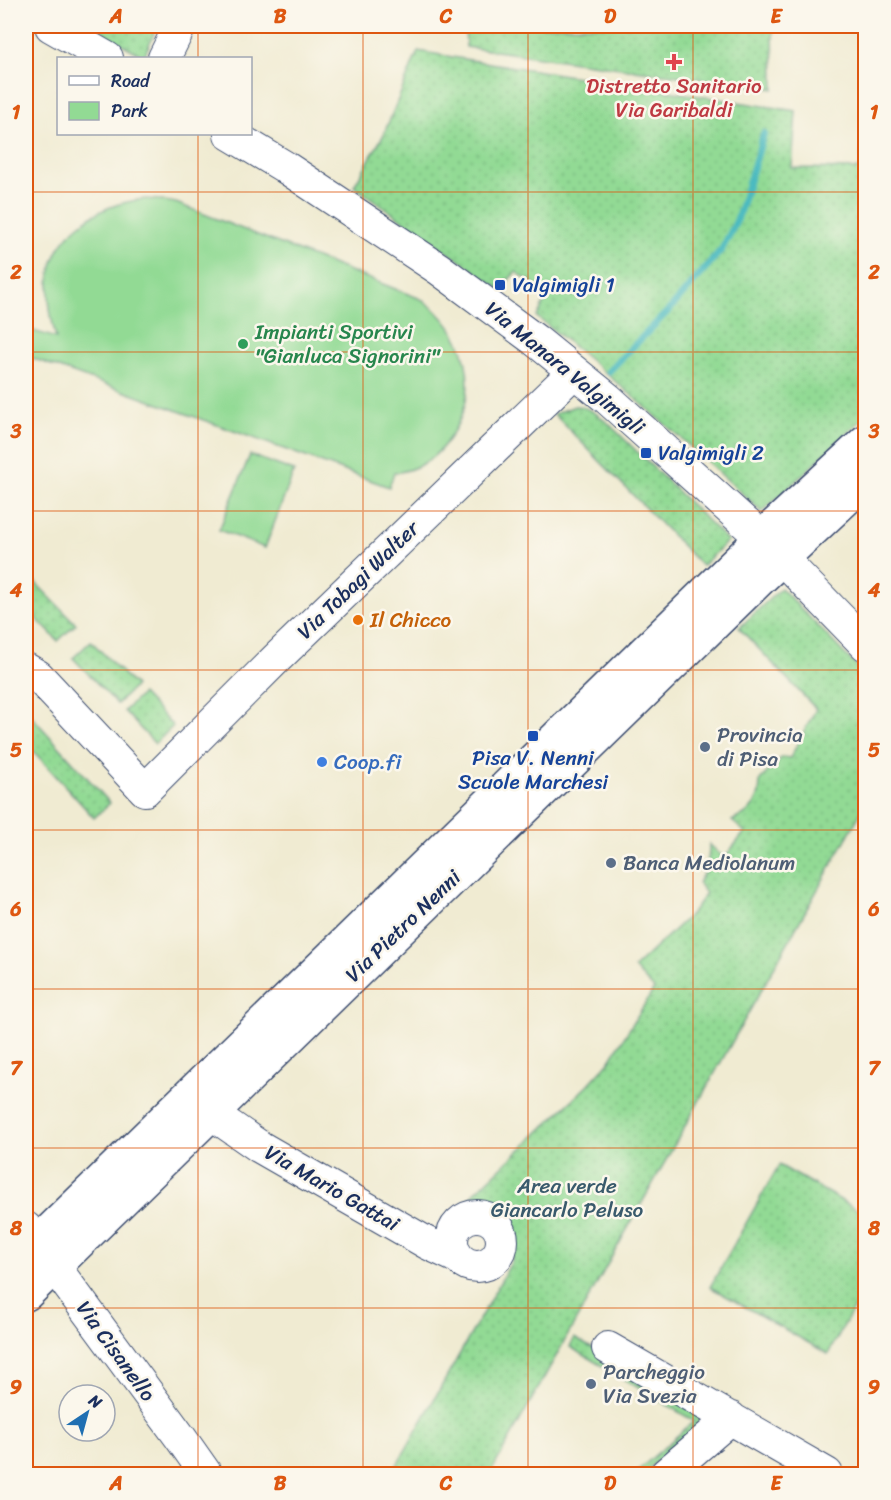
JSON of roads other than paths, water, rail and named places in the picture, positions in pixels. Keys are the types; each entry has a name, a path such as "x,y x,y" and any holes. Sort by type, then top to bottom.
{"main road":[{"path":"772,548 866,441"},
{"path":"772,548 866,480"},
{"name":"Via Pietro Nenni","path":"35,1248 211,1113 772,548"},
{"name":"Via Pietro Nenni","path":"26,1294 35,1248 772,548"}],"street":[{"path":"51,26 105,57"},
{"path":"164,57 180,26"},
{"name":"Via Manara Valgimigli","path":"232,135 285,167 438,269 535,340 636,422 772,548 866,645"},
{"name":"Via Tobagi Walter","path":"26,669 38,676 145,790 284,652 574,372"},
{"name":"Via Mario Gattai","path":"211,1113 260,1147 427,1243 458,1257"},
{"name":"Via Cisanello","path":"35,1248 206,1474"},
{"path":"608,1348 827,1474"},
{"path":"672,1473 731,1418"}],"waterway":[{"path":"609,371 671,308 722,249 737,220 764,133"}],"place":[{"name":"Distretto Sanitario Via Garibaldi","path":"674,62"},
{"name":"Valgimigli 1","path":"500,285"},
{"name":"Impianti Sportivi \"Gianluca Signorini\"","path":"243,344"},
{"name":"Valgimigli 2","path":"646,453"},
{"name":"Il Chicco","path":"358,620"},
{"name":"Pisa V. Nenni Scuole Marchesi","path":"533,736"},
{"name":"Provincia di Pisa","path":"705,747"},
{"name":"Coop.fi","path":"322,762"},
{"name":"Banca Mediolanum","path":"611,863"},
{"name":"Parcheggio Via Svezia","path":"591,1384"}],"park label":[{"name":"Area verde Giancarlo Peluso","path":"567,1198"}]}
